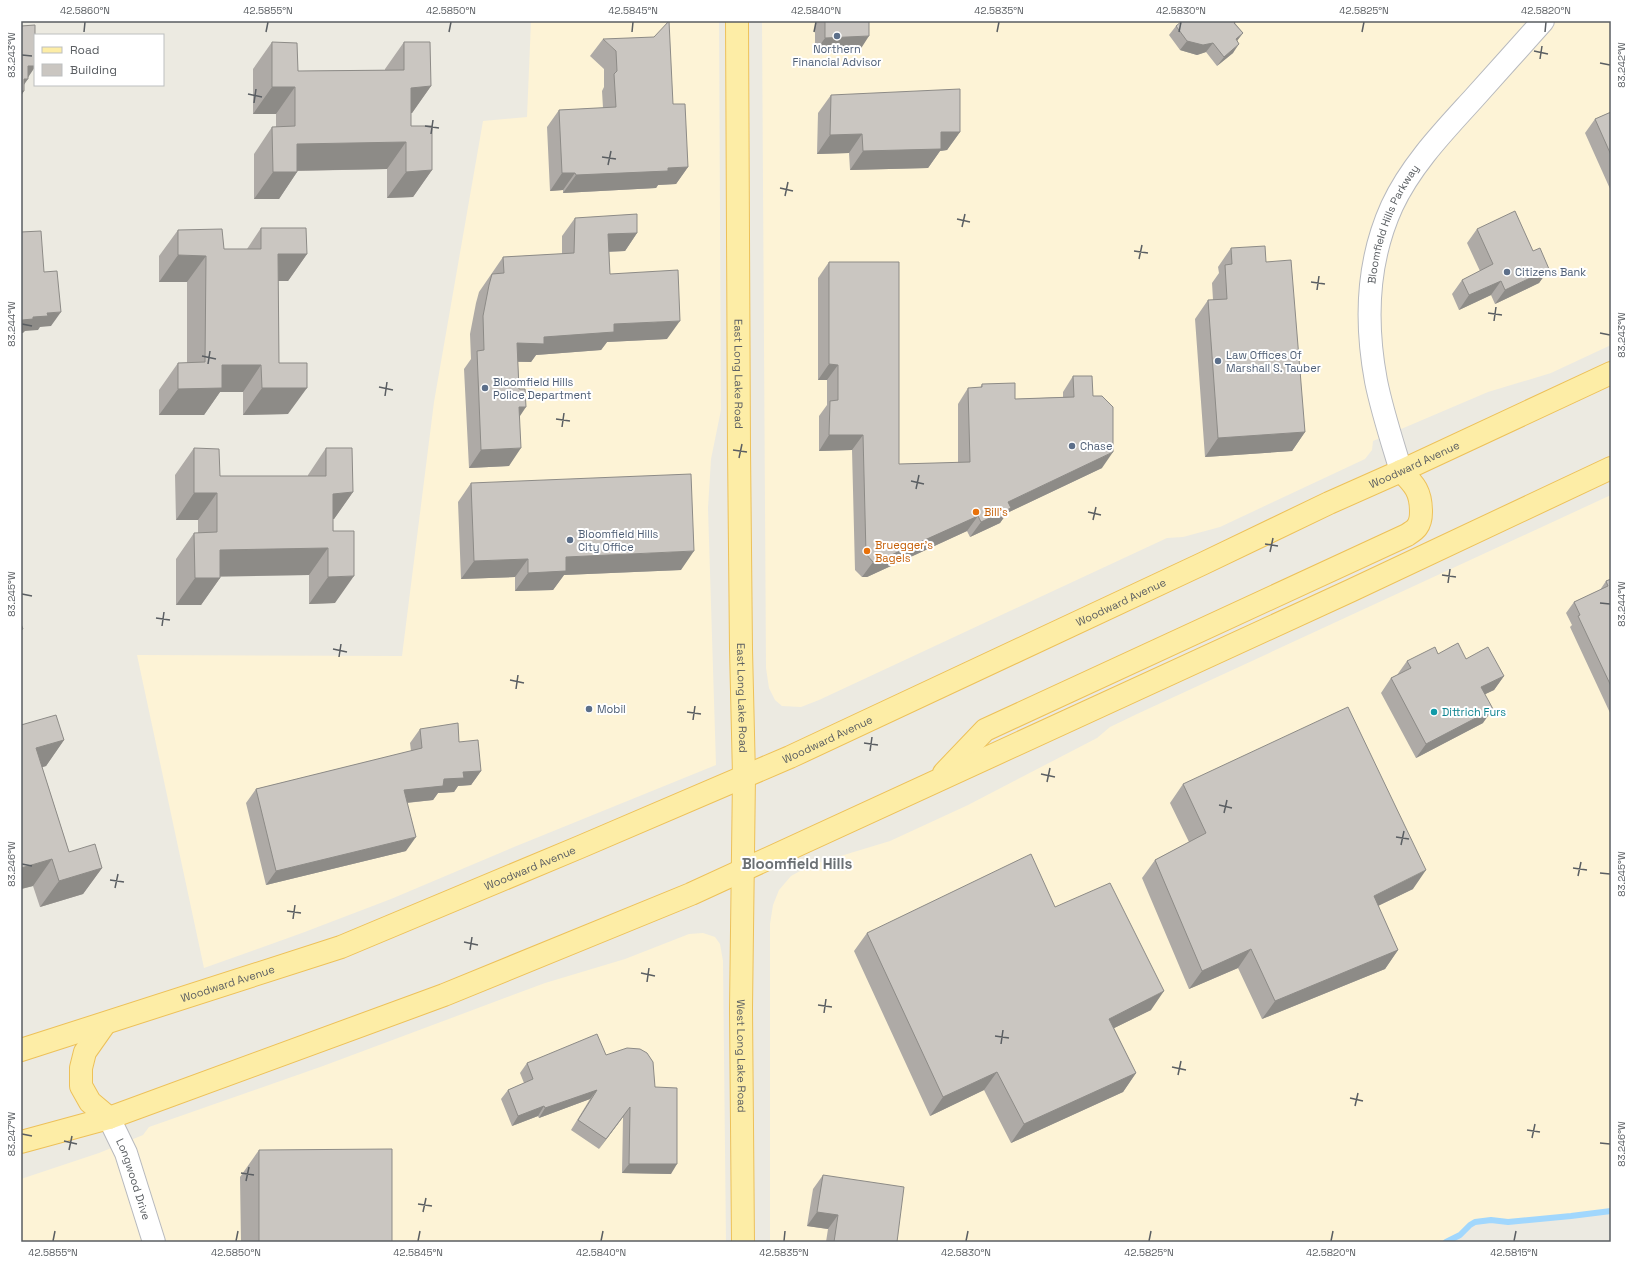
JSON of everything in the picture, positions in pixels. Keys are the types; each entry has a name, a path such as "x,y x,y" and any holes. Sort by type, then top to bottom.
{"main road":[{"name":"East Long Lake Road","path":"737,21 739,449 744,776 743,870"},
{"name":"Woodward Avenue","path":"21,1050 104,1025 341,948 573,850 790,757 1188,571 1329,503 1402,471 1611,373"},
{"path":"21,1142 109,1118 444,995 691,894 1350,591 1611,468"},
{"path":"936,782 986,730 1407,535 1417,528 1421,517 1421,504 1420,495 1412,482 1402,471"},
{"name":"West Long Lake Road","path":"742,1242 743,870"},
{"path":"104,1025 85,1052 81,1068 81,1086 90,1102 109,1118"}],"street":[{"name":"Bloomfield Hills Parkway","path":"1402,471 1386,421 1376,381 1371,345 1371,284 1379,242 1393,205 1416,167 1457,117 1543,21"},
{"name":"Longwood Drive","path":"109,1118 126,1153 154,1242"}],"shaded area":[{"path":"531,21 719,21 721,410 711,459 708,508 716,765 391,899 204,968 137,655 402,656 434,402 483,121 527,117"},
{"path":"762,21 1611,21 1611,345 1551,373 1488,392 1373,441 1372,450 1365,459 1220,527 1183,537 1167,538 819,700 801,707 782,706 775,700 769,688 766,668"},
{"path":"1611,495 1611,1211 1508,1222 1491,1220 1475,1222 1460,1235 1446,1242 770,1242 770,924 773,905 779,890 791,876 811,865 890,841 968,805 1097,738 1110,727"},
{"path":"703,933 715,937 720,944 723,961 726,1242 21,1242 21,1179 99,1153 143,1135 149,1127 323,1066 545,983 625,959 689,934"}],"building":[{"path":"669,21 673,104 685,104 688,167 668,168 668,171 576,175 575,173 562,173 559,110 616,107 614,74 617,71 616,51 603,39 654,37"},
{"path":"825,21 869,21 869,36 825,38"},
{"path":"1182,21 1236,21 1234,23 1243,33 1236,39 1239,44 1224,57 1213,43 1203,45 1187,41 1176,26"},
{"path":"35,25 34,66 28,66 28,79 24,79 24,91 21,91 21,26"},
{"path":"272,42 297,43 298,71 404,70 404,42 430,42 431,86 411,88 411,126 432,126 432,170 406,172 406,142 297,144 297,172 273,172 272,127 295,126 295,87 272,87"},
{"path":"960,89 960,132 941,132 941,149 863,151 862,134 830,135 831,95"},
{"path":"1611,112 1611,155 1595,119"},
{"path":"1515,211 1533,251 1540,248 1549,269 1505,290 1501,281 1469,295 1462,280 1493,264 1477,229"},
{"name":"Bloomfield Hills Police Department","path":"637,214 637,233 608,234 610,274 678,270 680,321 614,324 614,332 544,337 544,344 517,343 519,389 525,389 526,407 519,407 521,448 481,450 477,351 484,350 483,316 489,285 492,274 504,273 503,257 574,253 575,218"},
{"path":"261,228 306,228 307,254 278,254 279,363 307,363 307,388 262,388 261,365 222,365 222,388 178,389 178,363 205,362 206,256 178,255 178,230 222,229 224,249 261,249"},
{"path":"41,231 44,272 57,271 61,312 47,313 48,316 33,317 33,319 22,320 21,322 21,232"},
{"path":"1265,246 1266,262 1291,260 1305,432 1218,438 1208,300 1227,299 1225,265 1232,264 1231,248"},
{"path":"829,262 899,262 899,464 970,462 968,388 982,387 982,384 1015,383 1015,399 1074,397 1073,376 1092,376 1093,396 1102,396 1113,407 1113,452 1008,502 1011,508 981,522 978,516 873,562 866,554 863,435 829,435 830,401 838,400 838,365 829,364"},
{"path":"194,448 219,449 220,476 326,476 326,448 352,448 353,492 333,494 333,531 354,531 354,576 328,577 328,548 220,550 220,578 195,578 194,533 217,532 217,493 194,493"},
{"name":"Bloomfield Hills City Office","path":"691,474 694,551 566,557 566,571 528,573 528,559 474,561 471,483"},
{"path":"1611,579 1611,686 1578,616 1580,615 1574,602 1608,586 1606,581"},
{"name":"Dittrich Furs","path":"1458,643 1466,659 1488,647 1504,676 1481,687 1493,709 1426,744 1391,678 1411,668 1407,661 1435,647 1438,654"},
{"path":"1348,707 1426,870 1374,896 1398,950 1275,1001 1251,949 1202,971 1155,860 1206,833 1183,784"},
{"path":"56,715 64,740 36,748 69,852 95,844 102,868 59,881 52,859 21,868 21,725"},
{"path":"458,723 459,742 478,740 481,771 463,772 464,778 444,779 443,786 404,790 416,837 276,871 256,789 422,748 420,729"},
{"path":"1031,854 1055,907 1110,883 1164,991 1109,1019 1136,1073 1024,1124 997,1072 943,1097 867,933"},
{"path":"597,1034 606,1055 627,1048 640,1049 647,1053 653,1062 655,1087 677,1088 677,1164 629,1164 630,1107 606,1139 578,1120 597,1090 545,1108 544,1106 518,1116 508,1090 533,1079 527,1063"},
{"path":"392,1149 392,1242 259,1242 259,1150"},
{"path":"823,1175 904,1187 897,1242 834,1242 838,1215 817,1212"}],"waterway":[{"path":"1446,1242 1460,1235 1475,1222 1491,1220 1508,1222 1611,1211"}],"place":[{"name":"Northern Financial Advisor","path":"837,36"},
{"name":"Citizens Bank","path":"1507,272"},
{"name":"Law Offices Of Marshall S. Tauber","path":"1218,361"},
{"name":"Bloomfield Hills Police Department","path":"485,388"},
{"name":"Chase","path":"1072,446"},
{"name":"Bill's","path":"976,512"},
{"name":"Bloomfield Hills City Office","path":"570,540"},
{"name":"Bruegger's Bagels","path":"867,551"},
{"name":"Mobil","path":"589,709"},
{"name":"Dittrich Furs","path":"1434,712"}],"district":[{"name":"Bloomfield Hills","path":"797,863"}]}
